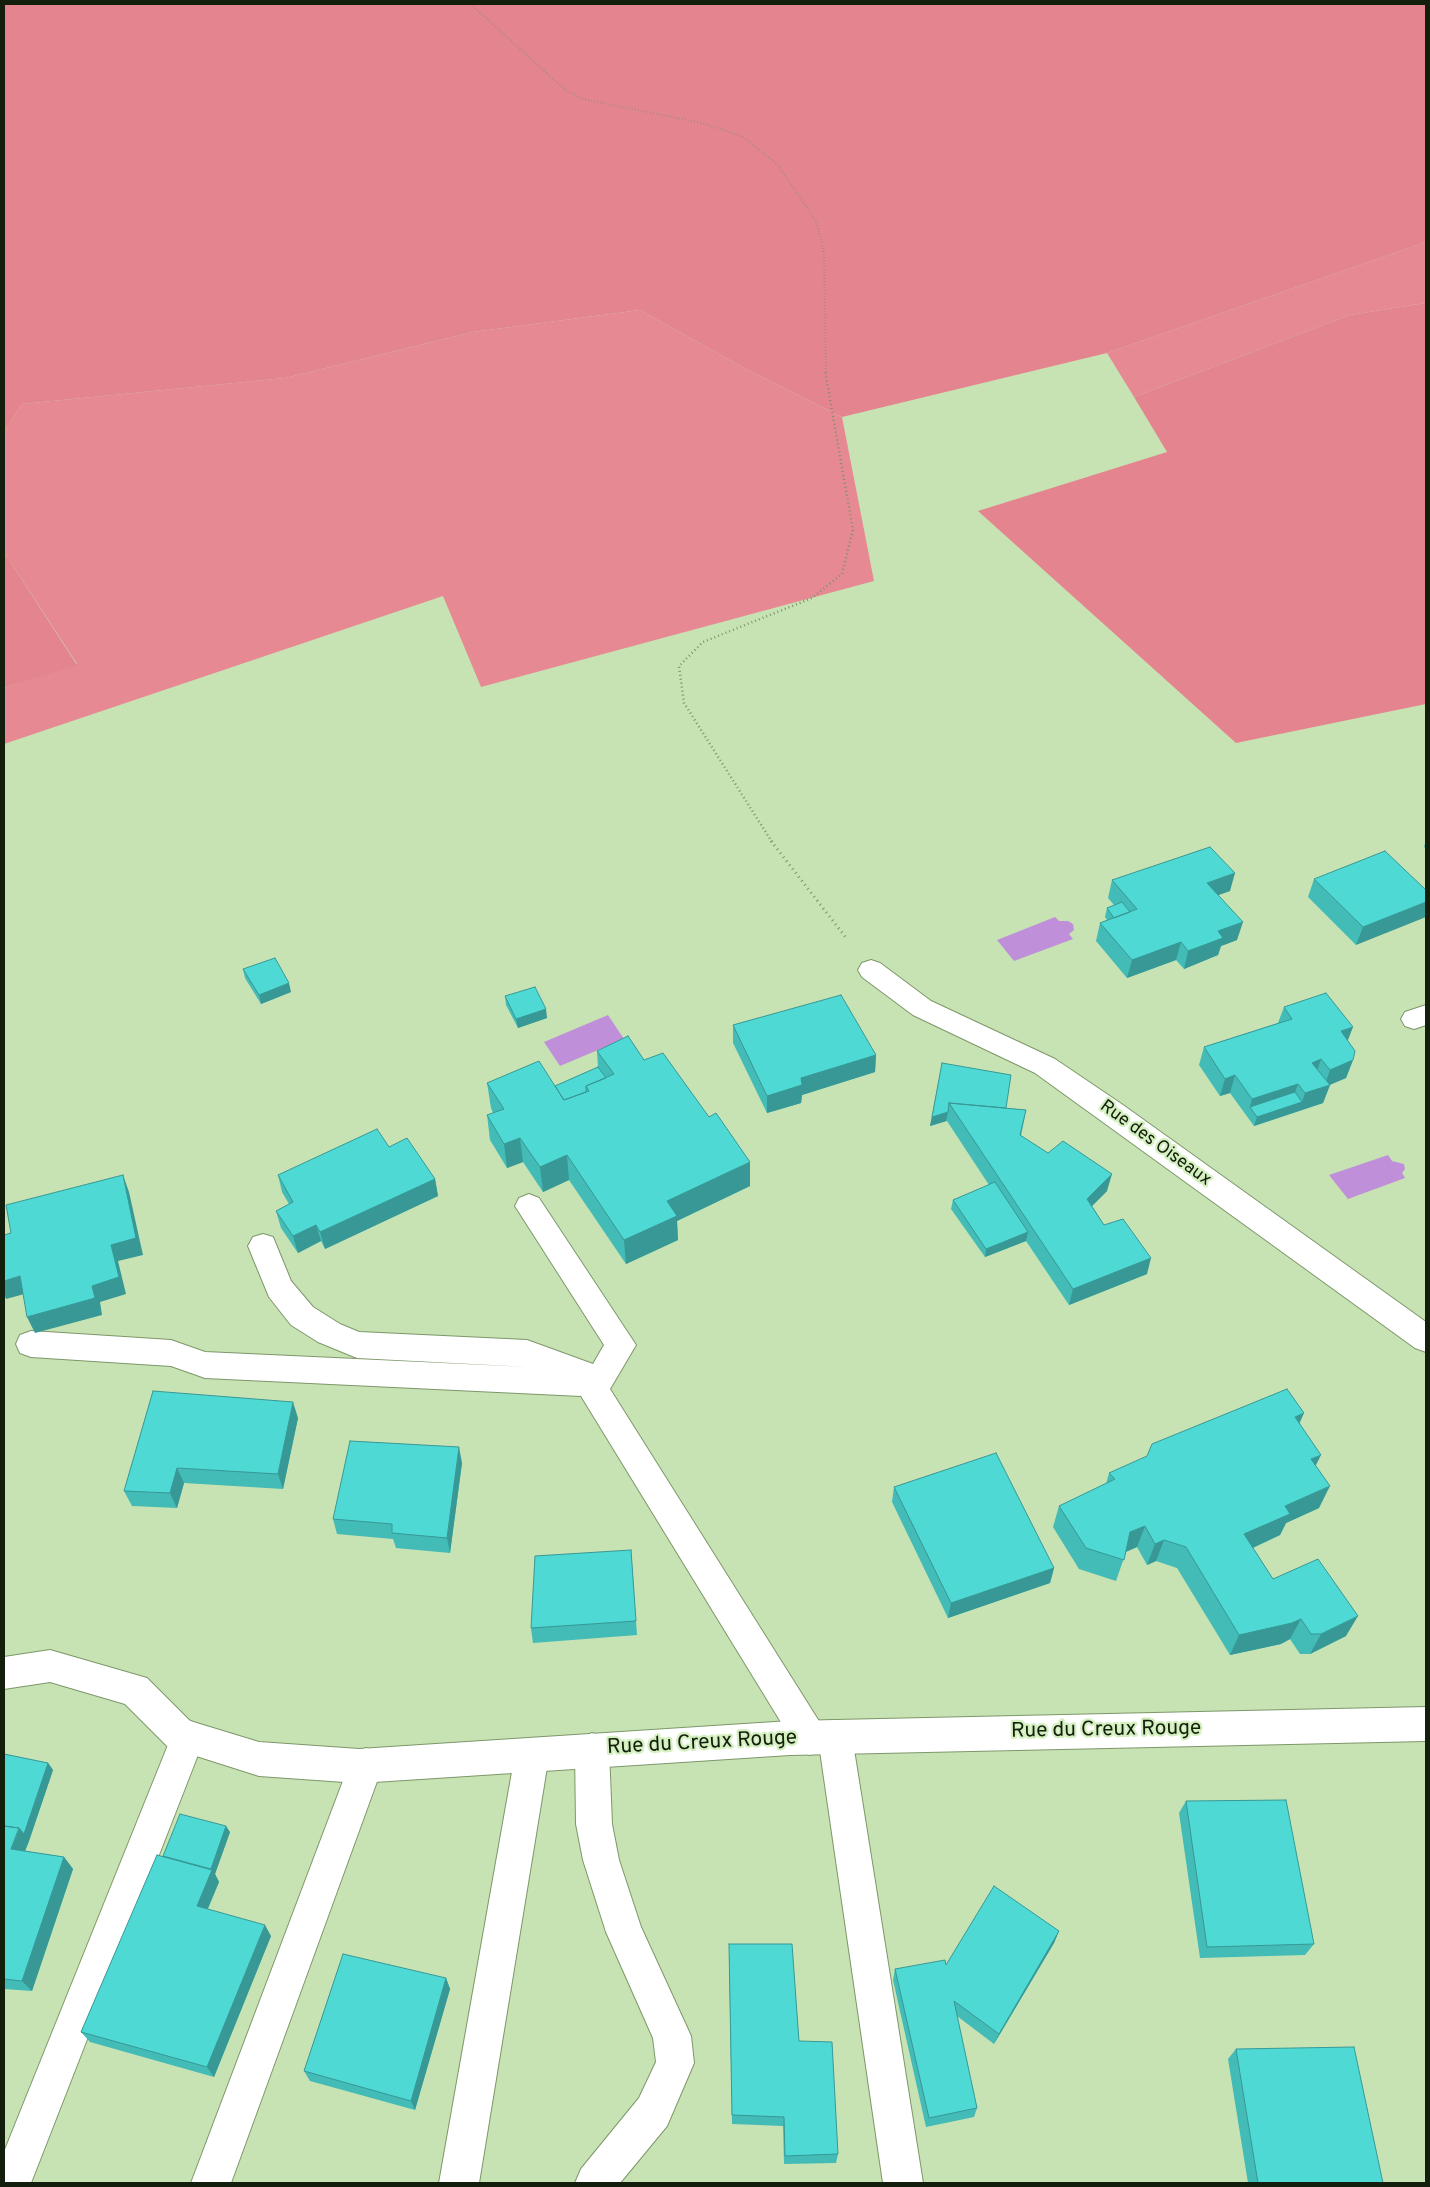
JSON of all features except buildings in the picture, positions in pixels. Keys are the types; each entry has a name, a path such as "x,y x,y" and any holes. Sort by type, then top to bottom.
{"street":[{"name":"Rue des Oiseaux","path":"871,970 922,1008 1044,1066 1121,1118 1426,1339"},
{"path":"529,1206 621,1345 592,1386"},
{"path":"263,1246 279,1288 302,1316 329,1333 357,1345 527,1353 584,1374 822,1737 903,2183"},
{"path":"31,1344 171,1353 205,1365 592,1386"},
{"name":"Rue du Creux Rouge","path":"4,1673 50,1666 135,1690 180,1735 259,1759 366,1765 822,1737 1426,1724"},
{"path":"11,2183 188,1737"},
{"path":"592,1750 594,1824 601,1860 624,1932 672,2036 675,2063 653,2112 595,2183"},
{"path":"459,2183 532,1755"},
{"path":"211,2183 366,1765"}],"path":[{"path":"471,4 565,90 583,99 702,123 742,136 778,165 816,221 824,253 824,362 853,530 842,574 812,598 703,642 679,666 684,702 767,834 871,970"}],"shaded area":[{"path":"4,4 1426,4 1426,242 1107,353 842,417 746,369 640,310 473,332 285,378 22,404 4,432"},
{"path":"1426,242 1426,303 1350,315 1134,397 1107,353"},
{"path":"1426,303 1426,704 1236,743 978,511 1167,452 1134,397 1350,315"},
{"path":"640,310 746,369 842,417 874,581 481,687 443,596 4,744 4,688 77,664 4,552 4,432 22,404 285,378 473,332"},
{"path":"4,552 77,665 4,688"},
{"path":"1055,917 1059,921 1068,921 1073,924 1074,930 1069,934 1073,939 1014,961 997,940"},
{"path":"608,1015 624,1039 560,1066 544,1042"},
{"path":"1388,1155 1392,1161 1404,1164 1405,1169 1402,1173 1405,1178 1348,1199 1329,1175"}]}
